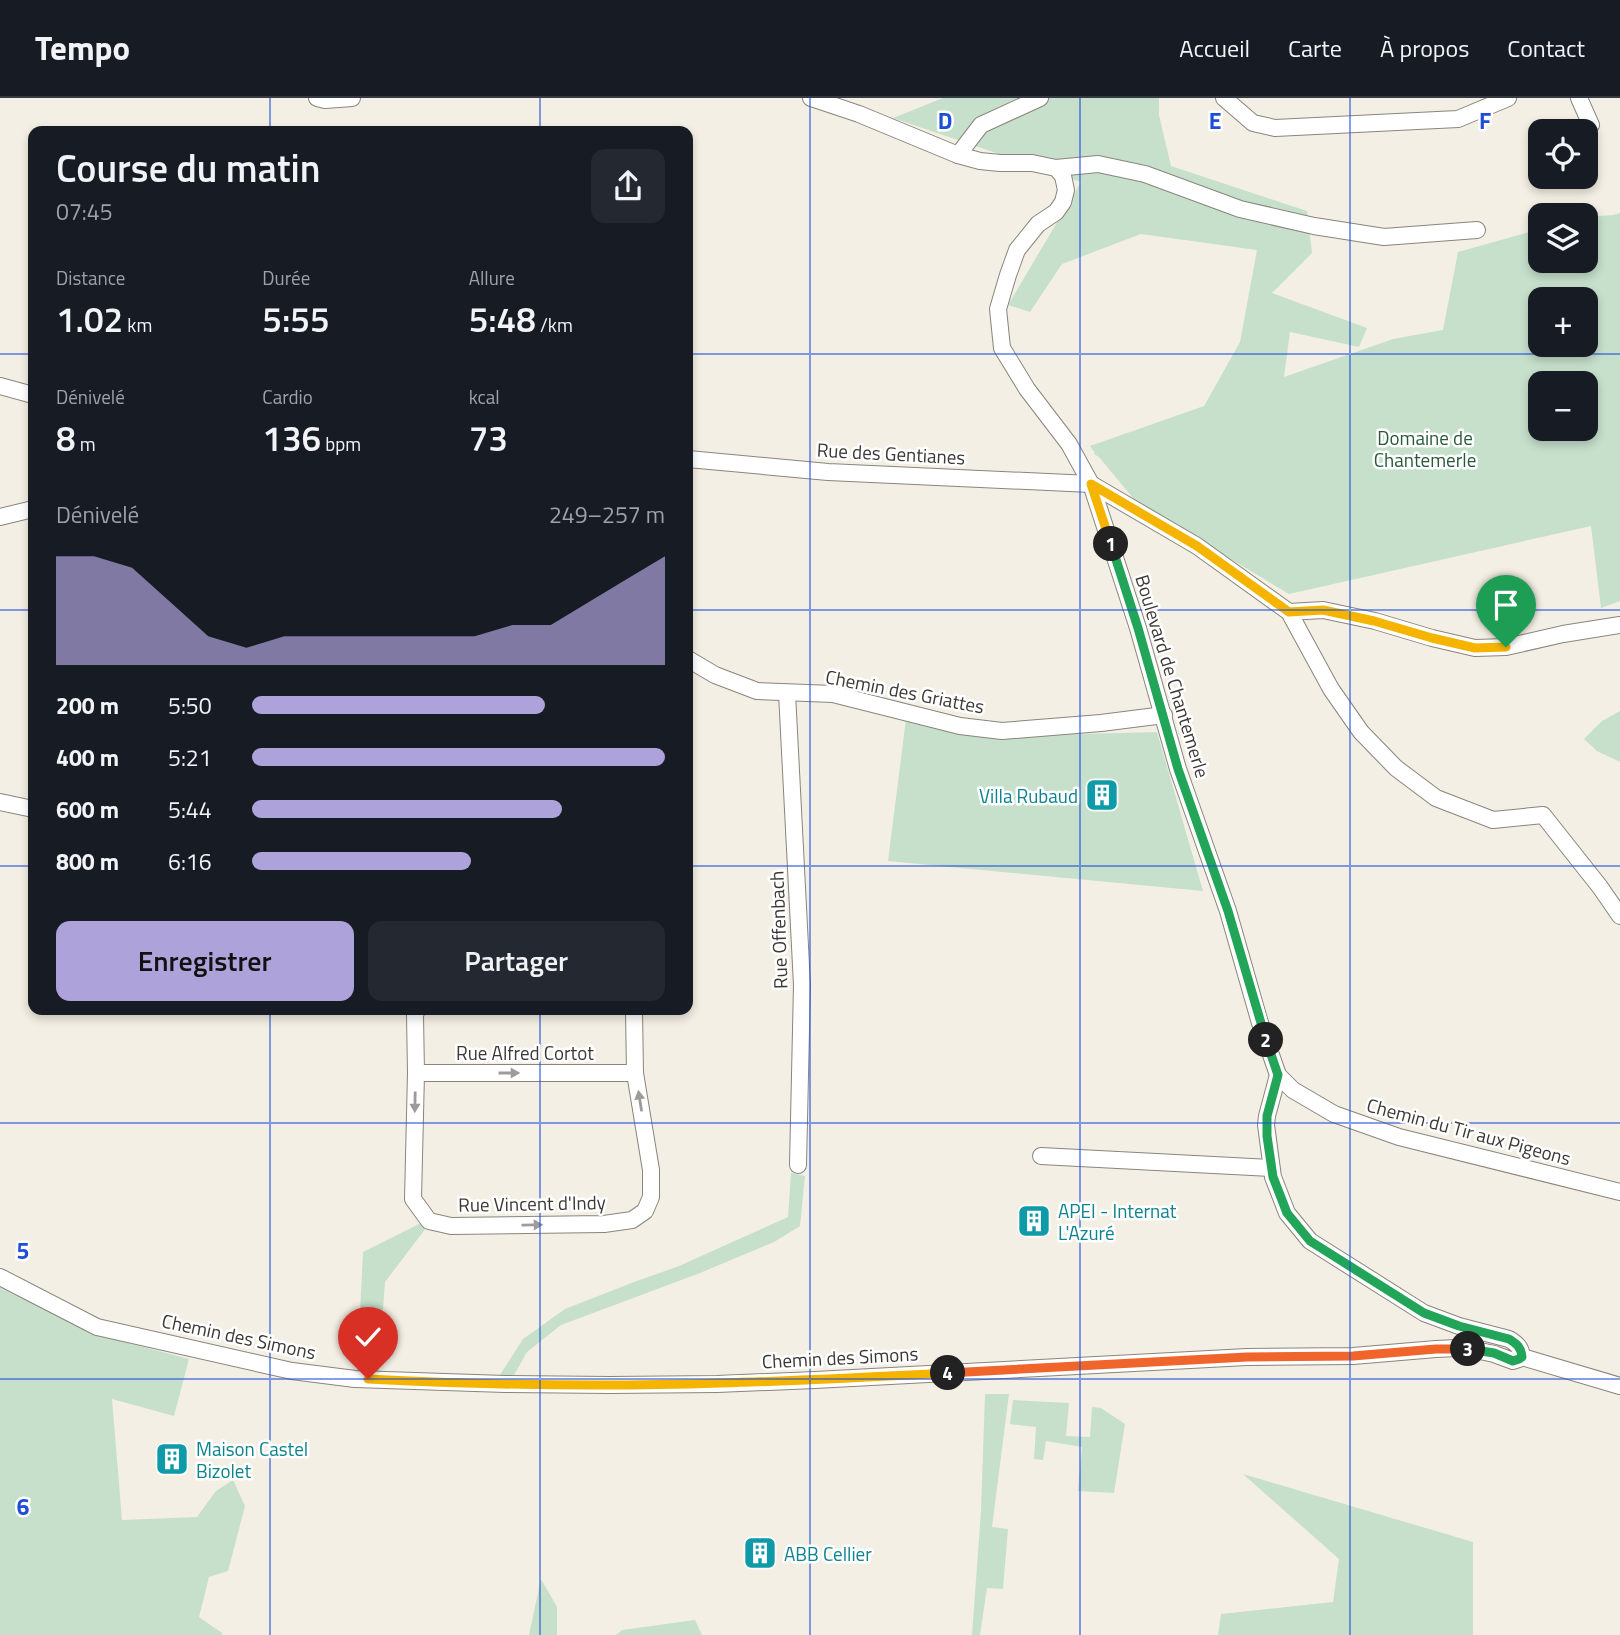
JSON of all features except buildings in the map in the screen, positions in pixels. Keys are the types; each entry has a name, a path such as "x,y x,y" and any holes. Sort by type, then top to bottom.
{"street":[{"path":"317,98 352,98"},
{"path":"811,98 976,160 1032,163 1056,168 1098,164 1145,174 1240,209 1314,226 1384,237 1477,230"},
{"path":"958,155 981,125 1040,98"},
{"path":"1224,98 1253,123 1275,128 1458,119 1508,98"},
{"path":"1579,98 1588,119"},
{"path":"976,160 981,125"},
{"name":"Boulevard de Chantemerle","path":"1056,168 1063,176 1066,190 1063,202 1056,212 1038,224 1017,250 998,309 1002,348 1027,389 1069,444 1091,484 1138,628 1178,769 1228,911 1278,1075"},
{"path":"0,386 28,394"},
{"name":"Rue des Gentianes","path":"693,459 828,471 1091,484"},
{"path":"1091,484 1197,546 1289,612 1331,689 1361,732 1396,768 1436,798 1493,820 1543,815 1620,916"},
{"path":"0,517 28,510"},
{"path":"1289,612 1323,610 1475,648 1506,647 1620,625"},
{"name":"Chemin des Griattes","path":"693,664 757,691 833,694 960,726 1002,730 1101,723 1164,715"},
{"name":"Rue Offenbach","path":"787,693 802,985 798,1165"},
{"path":"0,802 28,808"},
{"name":"Rue Vincent d'Indy","path":"415,1015 414,1199 429,1221 450,1226 604,1224 632,1220 645,1212 651,1196 651,1170 635,1073 634,1015"},
{"name":"Rue Alfred Cortot","path":"416,1073 635,1073"},
{"path":"1278,1075 1267,1116 1273,1177 1287,1213 1310,1241 1424,1313 1459,1326 1509,1339 1521,1349 1522,1357"},
{"name":"Chemin du Tir aux Pigeons","path":"1278,1075 1293,1090 1334,1114 1399,1137 1620,1192"},
{"path":"1267,1116 1293,1090"},
{"path":"1041,1156 1272,1168"},
{"name":"Chemin des Simons","path":"0,1277 97,1327 292,1371 355,1379 453,1383 717,1384 1247,1357 1342,1356 1457,1348 1494,1353 1513,1361 1522,1357 1620,1385"}],"green space":[{"name":"Domaine de Chantemerle","path":"943,98 1159,98 1159,115 1171,166 1307,211 1312,253 1272,293 1367,328 1359,347 1290,332 1284,377 1393,339 1443,330 1458,252 1528,232 1528,273 1598,273 1598,216 1620,213 1620,601 1601,608 1591,526 1289,594 1137,503 1090,446 1204,406 1240,342 1257,250 1141,234 1062,264 1030,312 1008,305 1081,182 893,118"},
{"path":"1620,711 1620,762 1597,751 1584,739 1602,721"},
{"path":"906,719 1002,736 1157,732 1203,891 888,861"},
{"path":"791,1173 805,1176 800,1226 774,1242 700,1273 561,1325 527,1352 513,1377 498,1378 523,1339 565,1309 679,1266 788,1217"},
{"path":"421,1223 426,1228 385,1282 378,1375 357,1373 363,1252"},
{"path":"0,1288 101,1336 189,1359 174,1416 112,1399 122,1520 197,1517 216,1491 233,1480 245,1506 228,1571 209,1577 199,1617 222,1635 0,1635"},
{"path":"985,1394 1009,1394 992,1527 1008,1529 1003,1589 987,1588 980,1635 972,1635 981,1511"},
{"path":"1013,1400 1069,1403 1066,1436 1090,1437 1092,1407 1101,1408 1125,1424 1114,1493 1078,1491 1082,1447 1046,1441 1043,1460 1034,1459 1036,1427 1010,1424"},
{"path":"1243,1474 1473,1542 1473,1635 1218,1635 1221,1614 1333,1602 1339,1559"},
{"path":"541,1579 557,1607 557,1635 529,1635"},
{"path":"695,1620 702,1635 616,1635 622,1630"}],"place":[{"name":"Villa Rubaud","path":"1102,795"},
{"name":"APEI - Internat L'Azuré","path":"1034,1221"},
{"name":"Maison Castel Bizolet","path":"172,1459"},
{"name":"ABB Cellier","path":"760,1553"}],"route":[{"path":"368,1379 505,1384 717,1384 1247,1357 1353,1356 1446,1348 1494,1353 1513,1361 1519,1359 1522,1357 1521,1349 1516,1343 1424,1313 1310,1241 1287,1213 1273,1177 1266,1125 1278,1075 1228,911 1178,769 1138,628 1091,484 1197,546 1289,612 1323,610 1475,648 1506,647"}]}
